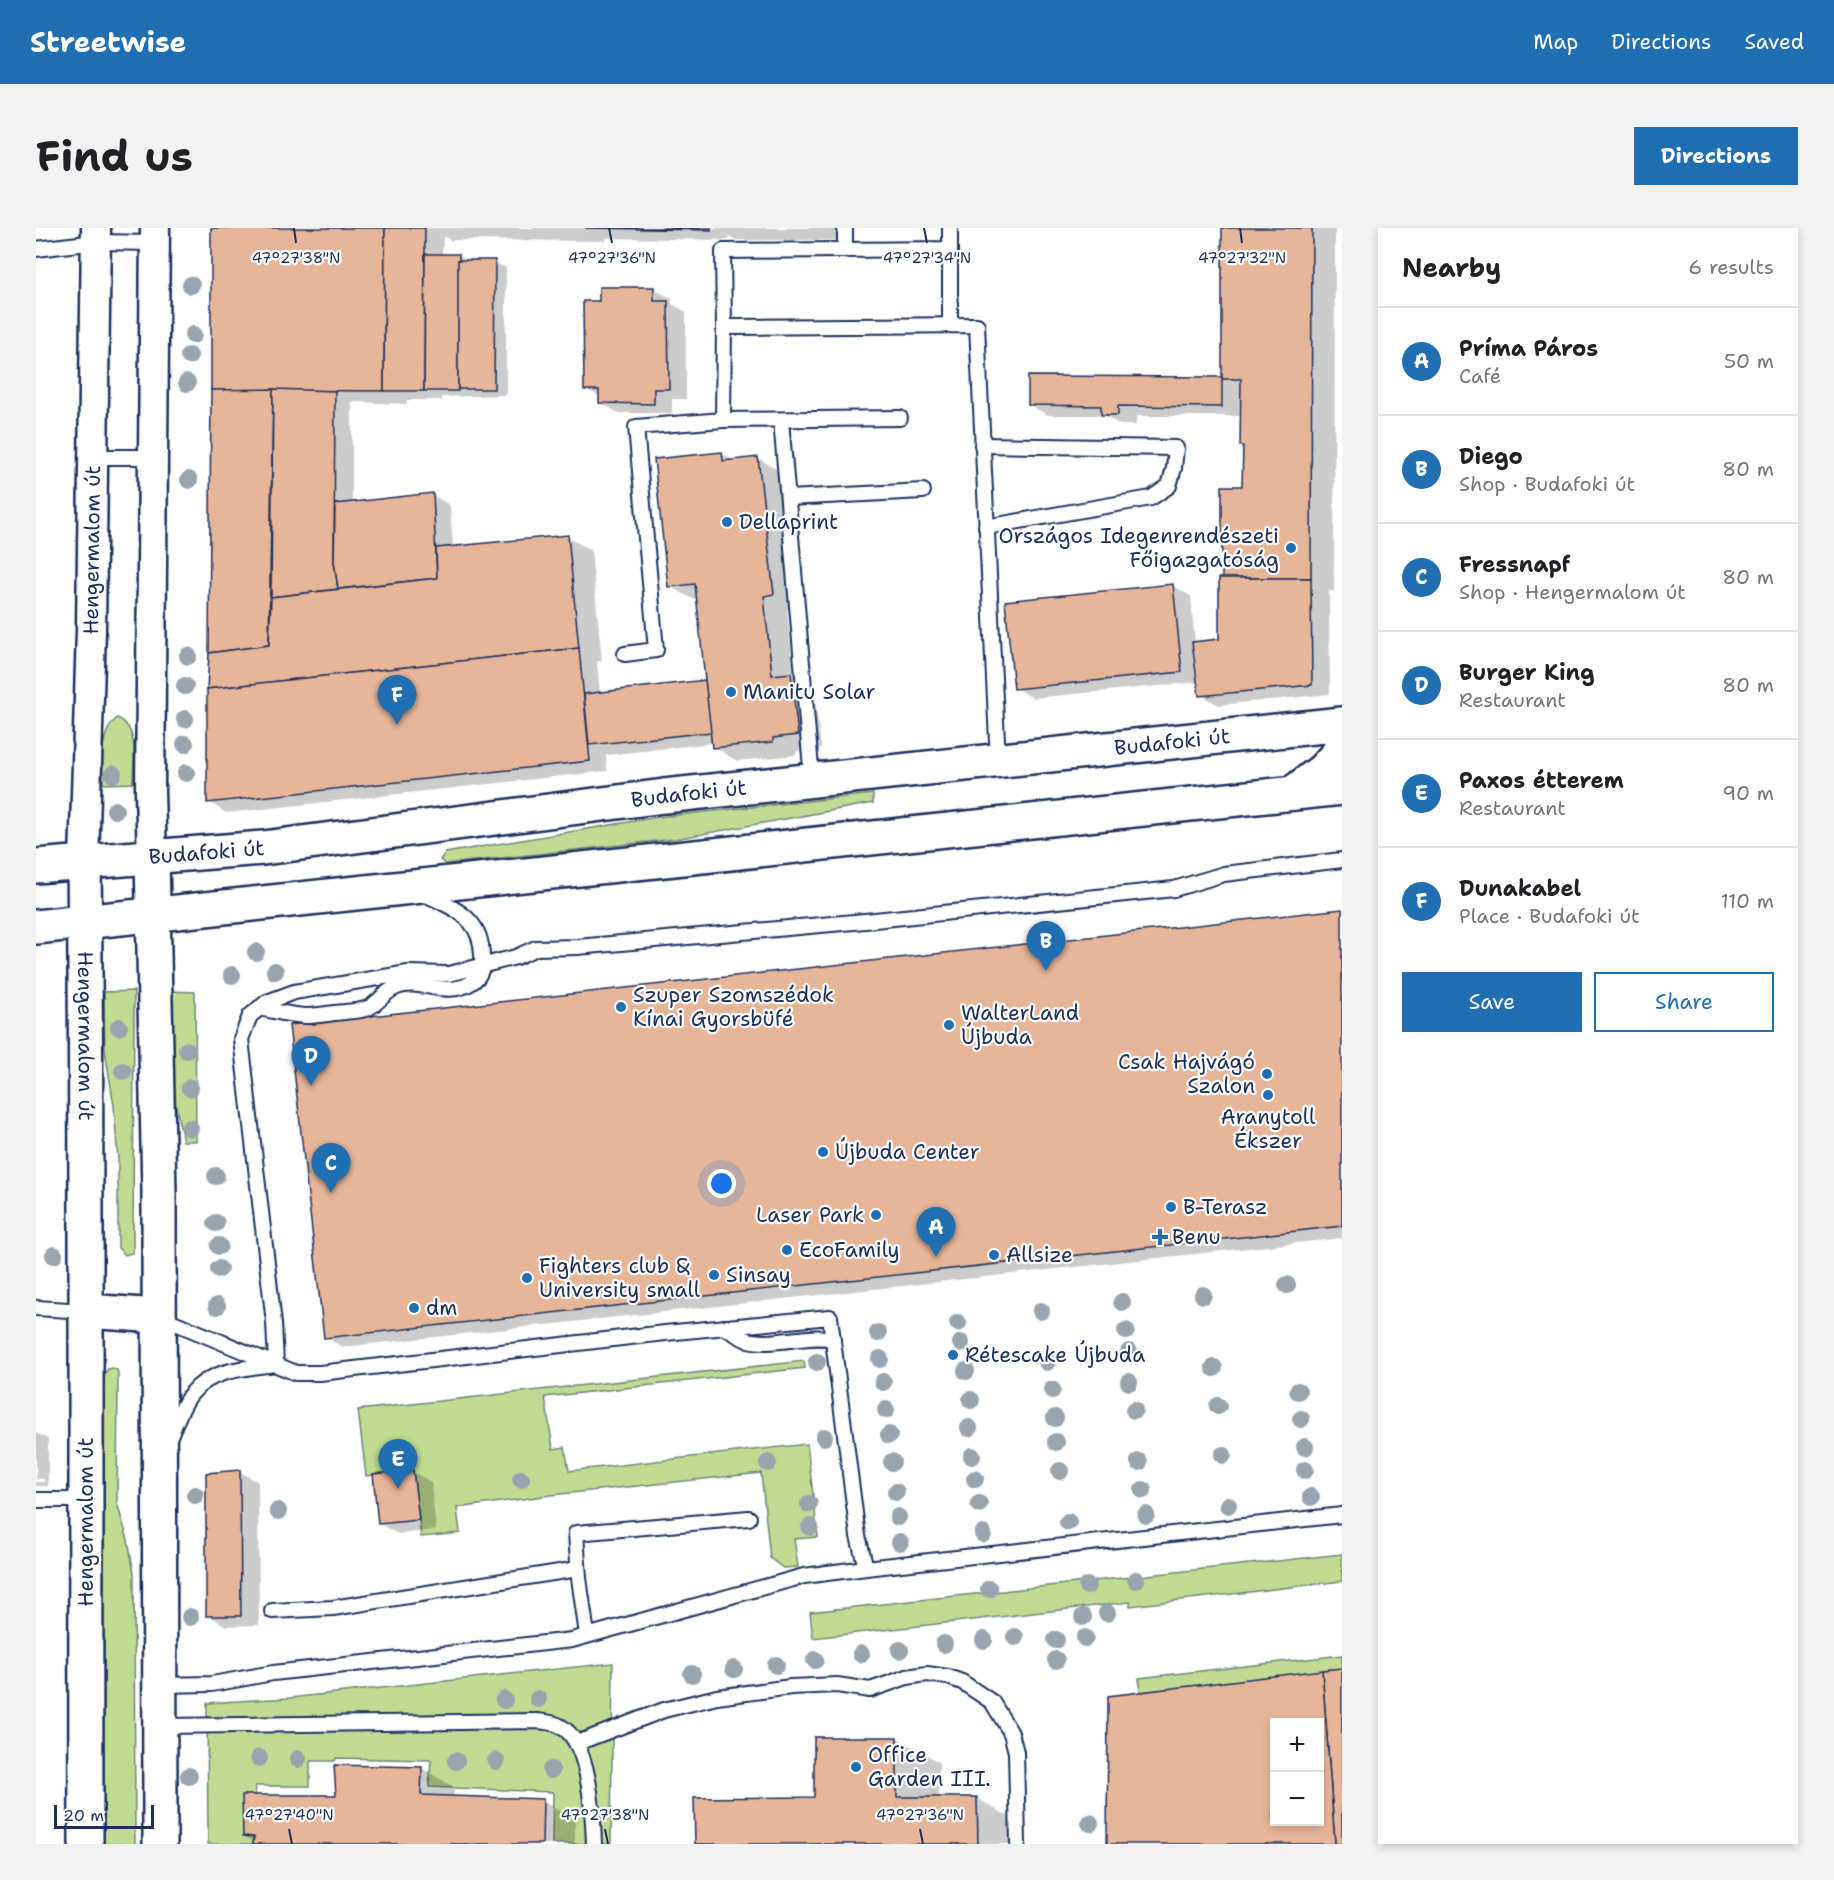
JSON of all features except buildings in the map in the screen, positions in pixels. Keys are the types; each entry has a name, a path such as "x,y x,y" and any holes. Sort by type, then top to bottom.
{"main road":[{"name":"Budafoki út","path":"36,866 263,848 664,796 1342,724"},
{"path":"1293,793 1323,770 1342,749"},
{"path":"36,927 1342,788"},
{"path":"152,857 159,1193 160,1844"},
{"name":"Hengermalom út","path":"84,862 87,1212 86,1844"},
{"path":"86,1311 159,1316"}],"street":[{"name":"Hengermalom út","path":"84,862 91,630 96,235"},
{"path":"152,857 150,781 155,236"}],"lane":[{"path":"845,228 845,250"},
{"path":"950,228 950,325"},
{"path":"36,249 96,235 155,236"},
{"path":"723,420 723,251 950,249"},
{"path":"724,327 977,325 998,762"},
{"path":"625,654 656,650 636,427 723,420 900,418"},
{"path":"781,420 812,780"},
{"path":"982,445 1176,447 1169,486 1151,498 986,527"},
{"path":"93,457 153,457"},
{"path":"788,498 923,491"},
{"path":"276,1364 274,1323 241,1039 250,1016 267,1002 294,992 408,973 449,975 516,957 536,948 577,947 819,925 1174,889 1224,874 1342,860"},
{"path":"259,1008 307,1016 365,1010 397,987 406,985 449,990 465,986 478,979 483,966 480,941 474,926 465,915 456,909 410,888"},
{"path":"36,1308 86,1311"},
{"path":"159,1316 296,1373 320,1373 830,1317 858,1536 866,1568"},
{"path":"724,1327 745,1339 772,1341 818,1336 833,1339"},
{"path":"159,1459 190,1395 204,1382 224,1372 276,1364"},
{"path":"36,1500 86,1500"},
{"path":"160,1685 212,1684 273,1673 572,1640 804,1576 1342,1515"},
{"path":"587,1635 578,1569 576,1533 749,1518"},
{"path":"272,1611 333,1608 578,1569"},
{"path":"577,1743 664,1710 717,1697 791,1687 837,1686 870,1690 907,1677 927,1674 948,1677 962,1682 992,1702 1011,1733 1016,1752 1018,1844"},
{"path":"160,1725 537,1721 561,1726 577,1743 587,1770 594,1844"}],"green space":[{"path":"117,718 129,729 132,737 134,746 133,783 103,784 104,741 107,732"},
{"path":"873,794 873,803 675,839 445,864 440,860 445,853 658,817"},
{"path":"134,991 133,1250 132,1253 125,1255 118,1248 118,1160 114,1106 105,1050 104,992"},
{"path":"169,991 195,992 196,1141 183,1141 173,1092"},
{"path":"804,1361 805,1368 545,1397 553,1449 565,1447 569,1471 807,1444 818,1537 794,1539 798,1567 783,1568 770,1558 761,1473 551,1495 457,1508 460,1533 421,1537 413,1470 366,1476 358,1410"},
{"path":"113,1368 118,1373 117,1503 128,1540 134,1573 135,1844 104,1844 104,1375 108,1369"},
{"path":"1342,1554 1342,1581 1130,1606 1130,1602 813,1638 810,1612"},
{"path":"1342,1655 1342,1669 1141,1692 1139,1678"},
{"path":"613,1663 611,1844 552,1844 553,1792 429,1787 431,1760 336,1758 335,1761 310,1761 310,1786 255,1786 253,1844 208,1844 207,1703 289,1698"}],"place":[{"name":"Dellaprint","path":"727,522"},
{"name":"Országos Idegenrendészeti Főigazgatóság","path":"1291,548"},
{"name":"Manitu Solar","path":"731,692"},
{"name":"Dunakabel","path":"397,725"},
{"name":"Diego","path":"1046,971"},
{"name":"Szuper Szomszédok Kínai Gyorsbüfé","path":"621,1007"},
{"name":"WalterLand Újbuda","path":"949,1025"},
{"name":"Csak Hajvágó Szalon","path":"1267,1074"},
{"name":"Burger King","path":"311,1086"},
{"name":"Aranytoll Ékszer","path":"1268,1095"},
{"name":"Újbuda Center","path":"823,1152"},
{"name":"Fressnapf","path":"331,1193"},
{"name":"B-Terasz","path":"1171,1207"},
{"name":"Laser Park","path":"876,1215"},
{"name":"Benu","path":"1160,1237"},
{"name":"EcoFamily","path":"787,1250"},
{"name":"Allsize","path":"994,1255"},
{"name":"Príma Páros","path":"936,1257"},
{"name":"Sinsay","path":"714,1275"},
{"name":"Fighters club & University small","path":"527,1278"},
{"name":"dm","path":"414,1308"},
{"name":"Rétescake Újbuda","path":"953,1355"},
{"name":"Paxos étterem","path":"398,1489"},
{"name":"Office Garden III.","path":"856,1767"}]}
